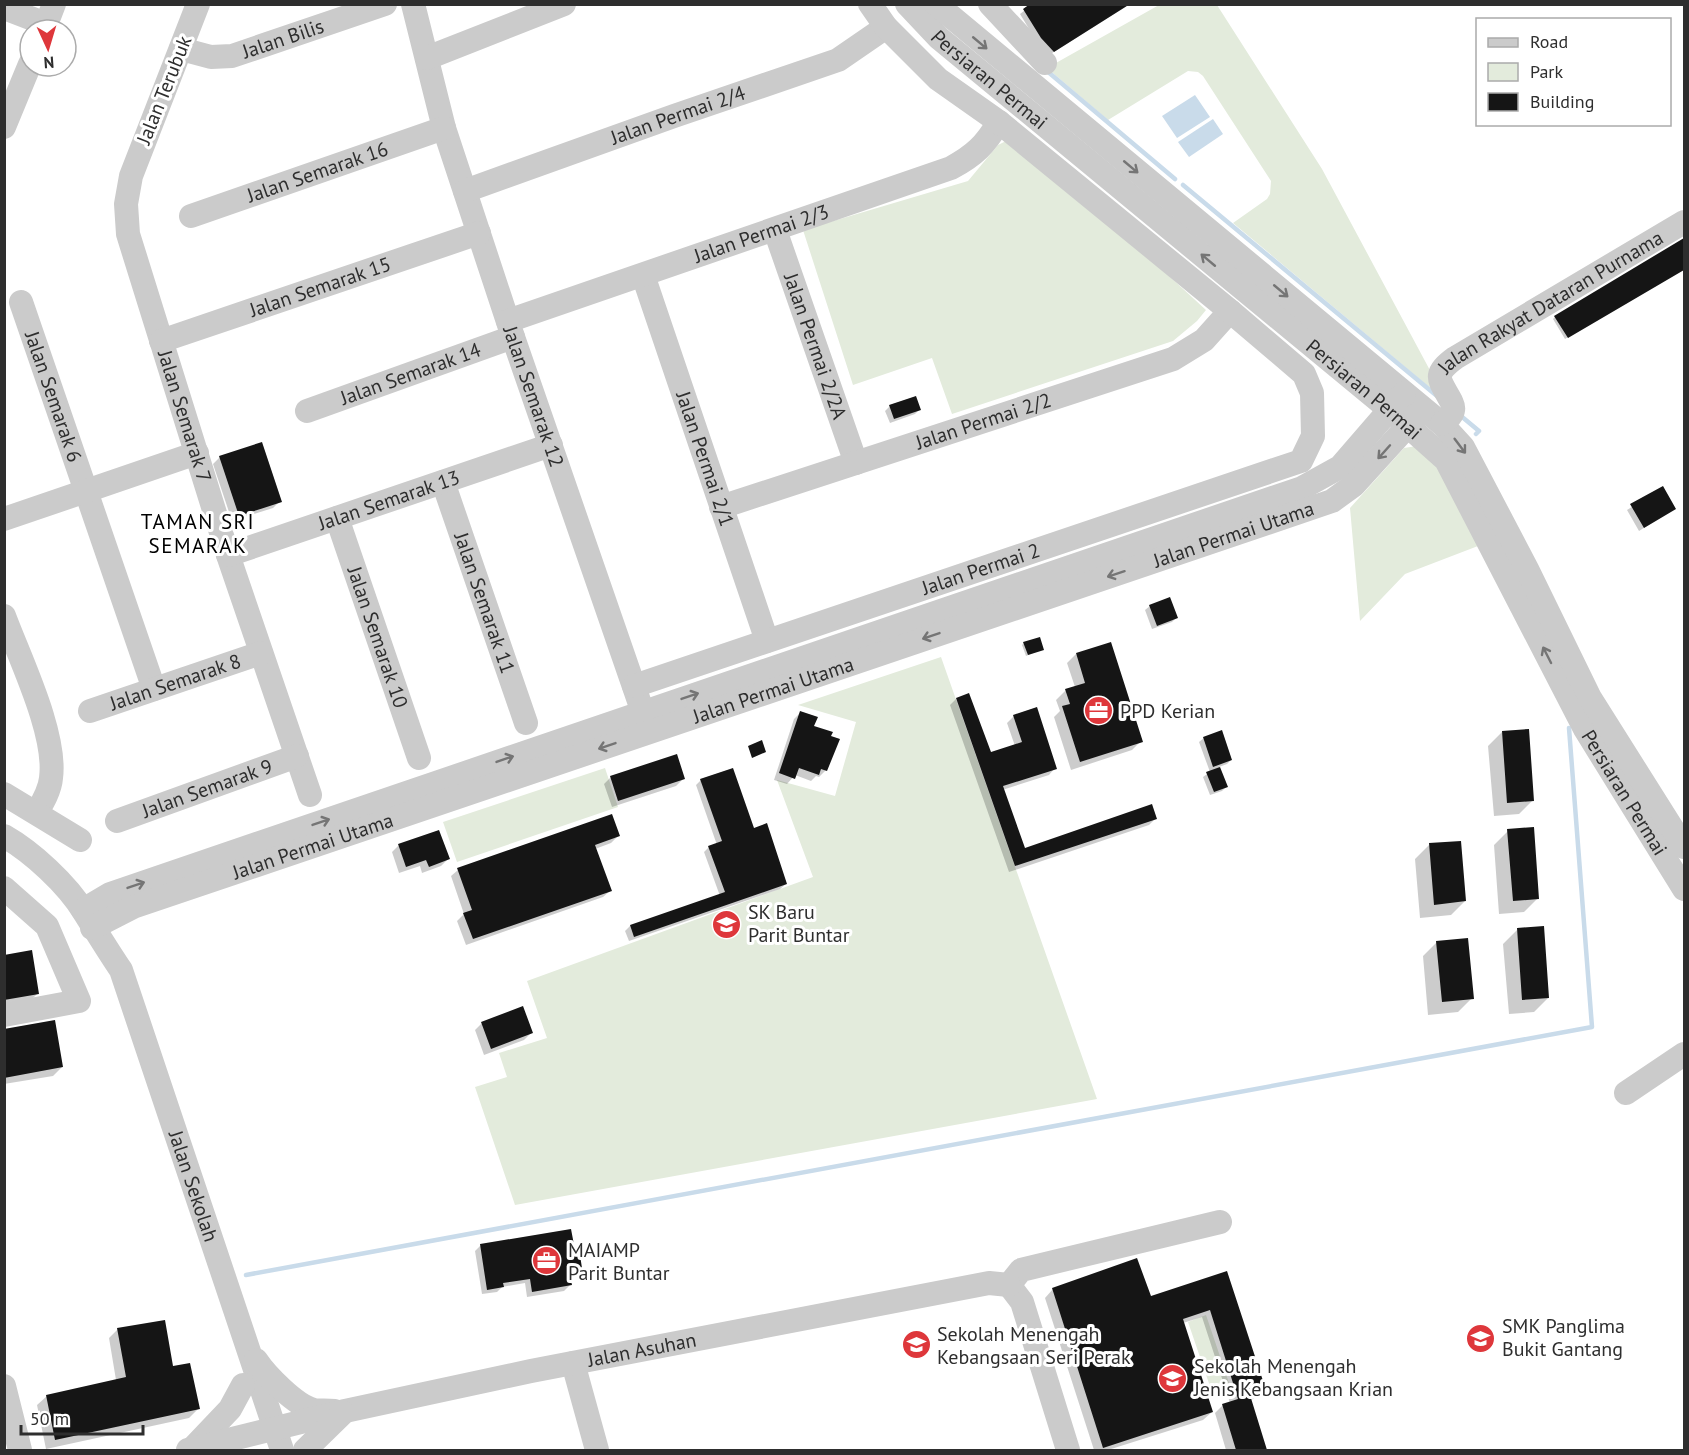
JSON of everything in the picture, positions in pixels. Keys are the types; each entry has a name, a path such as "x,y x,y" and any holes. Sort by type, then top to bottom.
{"street":[{"name":"Jalan Terubuk","path":"130,176 198,4"},
{"name":"Jalan Bilis","path":"181,49 210,57 232,56 385,4"},
{"name":"Jalan Semarak 12","path":"413,4 444,128 646,722"},
{"path":"870,4 886,27 938,79 999,122 1230,310"},
{"name":"Persiaran Permai","path":"907,4 939,38 1406,410 1442,424 1463,447 1532,579 1590,698 1680,831"},
{"name":"Persiaran Permai","path":"936,4 1406,410 1446,460 1586,729 1684,889"},
{"path":"993,5 1045,63"},
{"path":"427,58 555,6"},
{"path":"4,8 41,18"},
{"name":"Jalan Permai 2/4","path":"465,191 838,60 886,27"},
{"path":"4,127 24,78"},
{"name":"Jalan Permai 2/3","path":"511,329 642,275 951,168 970,158 986,143 999,122"},
{"name":"Jalan Semarak 16","path":"191,216 444,128"},
{"name":"Jalan Semarak 7","path":"130,176 126,204 128,234 228,555 310,795"},
{"name":"Jalan Rakyat Dataran Purnama","path":"1442,424 1453,412 1454,406 1441,383 1439,375 1442,368 1529,319 1684,222"},
{"name":"Jalan Permai 2/2A","path":"776,230 856,463"},
{"name":"Jalan Semarak 15","path":"161,341 479,233"},
{"name":"Jalan Permai 2/1","path":"642,275 767,641"},
{"name":"Jalan Semarak 6","path":"21,302 154,689"},
{"name":"Jalan Permai 2","path":"634,686 1301,461 1313,436 1312,393 1304,374 1230,310"},
{"name":"Jalan Permai 2/2","path":"721,507 1173,359 1204,340 1230,310"},
{"name":"Jalan Semarak 14","path":"307,411 511,329"},
{"name":"Jalan Permai Utama","path":"88,919 110,894 646,722 1047,586 1332,501 1354,485 1406,410"},
{"name":"Jalan Semarak 13","path":"228,555 550,445"},
{"path":"4,519 197,453"},
{"name":"Jalan Semarak 11","path":"442,482 526,723"},
{"name":"Jalan Semarak 10","path":"337,518 419,758"},
{"path":"1035,551 1047,586"},
{"path":"5,618 44,722 51,755 51,779 37,813"},
{"name":"Jalan Semarak 8","path":"90,711 261,653"},
{"name":"Jalan Permai Utama","path":"88,919 133,908 646,722"},
{"name":"Jalan Semarak 9","path":"117,821 297,756"},
{"path":"4,794 80,840"},
{"name":"Jalan Sekolah","path":"4,836 30,853 61,883 121,970 246,1345 270,1441"},
{"path":"4,888 47,926 79,1001 4,1015"},
{"path":"121,970 114,942 133,908"},
{"name":"Jalan Sekolah","path":"88,919 243,1385 270,1441"},
{"path":"1626,1093 1684,1054"},
{"path":"1068,1450 1022,1302 1009,1286 1021,1270 1220,1222"},
{"name":"Jalan Asuhan","path":"193,1450 270,1441 345,1411 573,1363 989,1283 1009,1286"},
{"path":"246,1345 266,1375 291,1396 312,1410 345,1411"},
{"path":"573,1363 597,1450"},
{"path":"193,1450 230,1409 243,1385"},
{"path":"4,1386 20,1450"},
{"path":"304,1450 345,1411"}],"green space":[{"path":"1159,5 1217,5 1322,169 1447,402 1233,223 1267,199 1270,194 1271,181 1203,76 1198,72 1188,71 1108,120 1047,68"},
{"path":"1008,140 1156,264 1206,310 1197,321 1173,341 952,414 932,358 853,385 803,230 968,181 998,145"},
{"path":"1423,445 1442,464 1478,546 1405,574 1360,621 1350,508 1404,448"},
{"name":"SK Baru Parit Buntar","path":"941,657 1097,1099 515,1205 475,1087 507,1077 499,1053 547,1038 527,981 813,877 777,780 835,796 856,722 798,705"},
{"path":"605,768 618,807 457,862 443,822"},
{"path":"1206,1315 1232,1392 1214,1398 1188,1322"}],"water":[{"path":"1195,95 1210,117 1177,138 1162,116"},
{"path":"1213,119 1223,134 1189,157 1178,142"}],"building":[{"path":"1030,4 1130,4 1054,52 1041,38 1023,9"},
{"path":"1684,238 1684,270 1568,338 1554,316"},
{"path":"916,396 921,410 894,419 889,405"},
{"path":"262,442 282,502 239,516 219,456"},
{"path":"1663,486 1676,509 1644,528 1630,504"},
{"path":"1170,597 1178,618 1157,626 1149,605"},
{"path":"1040,637 1044,650 1028,655 1023,642"},
{"name":"PPD Kerian","path":"1111,642 1143,742 1080,762 1062,706 1070,704 1065,689 1085,683 1076,653"},
{"path":"969,693 991,752 1022,742 1013,715 1037,707 1057,769 1003,786 1025,848 1152,804 1157,819 1015,866 956,698"},
{"path":"800,711 818,717 814,726 833,732 831,736 840,739 827,771 821,769 819,775 799,768 795,779 779,773"},
{"path":"1529,729 1534,801 1507,803 1502,731"},
{"path":"1222,730 1232,760 1213,767 1203,737"},
{"path":"762,740 766,752 752,758 748,746"},
{"path":"677,754 685,779 618,801 610,776"},
{"path":"1220,767 1228,787 1214,792 1206,772"},
{"path":"733,768 754,828 767,823 787,884 634,937 630,925 725,892 708,846 722,841 700,779"},
{"path":"612,814 620,836 595,845 612,891 473,939 463,913 472,910 457,868"},
{"path":"1534,827 1539,899 1513,901 1507,829"},
{"path":"439,830 450,859 429,867 426,860 406,867 398,844"},
{"path":"1461,841 1466,901 1434,905 1429,843"},
{"path":"1544,926 1549,998 1522,1000 1517,928"},
{"path":"1468,938 1474,999 1442,1002 1436,941"},
{"path":"32,950 39,994 4,1000 4,955"},
{"path":"523,1006 533,1033 491,1049 481,1022"},
{"path":"55,1020 63,1067 4,1078 4,1029"},
{"name":"MAIAMP Parit Buntar","path":"571,1229 575,1250 579,1249 582,1268 569,1271 572,1285 532,1292 530,1279 503,1283 504,1287 487,1290 480,1244"},
{"path":"1137,1258 1151,1296 1227,1271 1266,1390 1250,1395 1267,1450 1236,1450 1222,1404 1238,1399 1210,1310 1183,1319 1213,1412 1103,1448 1052,1288"},
{"path":"165,1320 173,1366 190,1363 200,1409 55,1440 46,1395 126,1377 117,1328"}],"waterway":[{"path":"1047,71 1175,179"},
{"path":"1183,185 1437,396"},
{"path":"1461,416 1479,431 1476,434"},
{"path":"246,1275 1592,1027 1569,728"}],"place":[{"name":"PPD Kerian","path":"1099,711"},
{"name":"SK Baru Parit Buntar","path":"727,924"},
{"name":"MAIAMP Parit Buntar","path":"547,1261"},
{"name":"SMK Panglima Bukit Gantang","path":"1481,1338"},
{"name":"Sekolah Menengah Kebangsaan Seri Perak","path":"916,1345"},
{"name":"Sekolah Menengah Jenis Kebangsaan Krian","path":"1173,1378"}],"district":[{"name":"TAMAN SRI SEMARAK","path":"198,534"}]}
